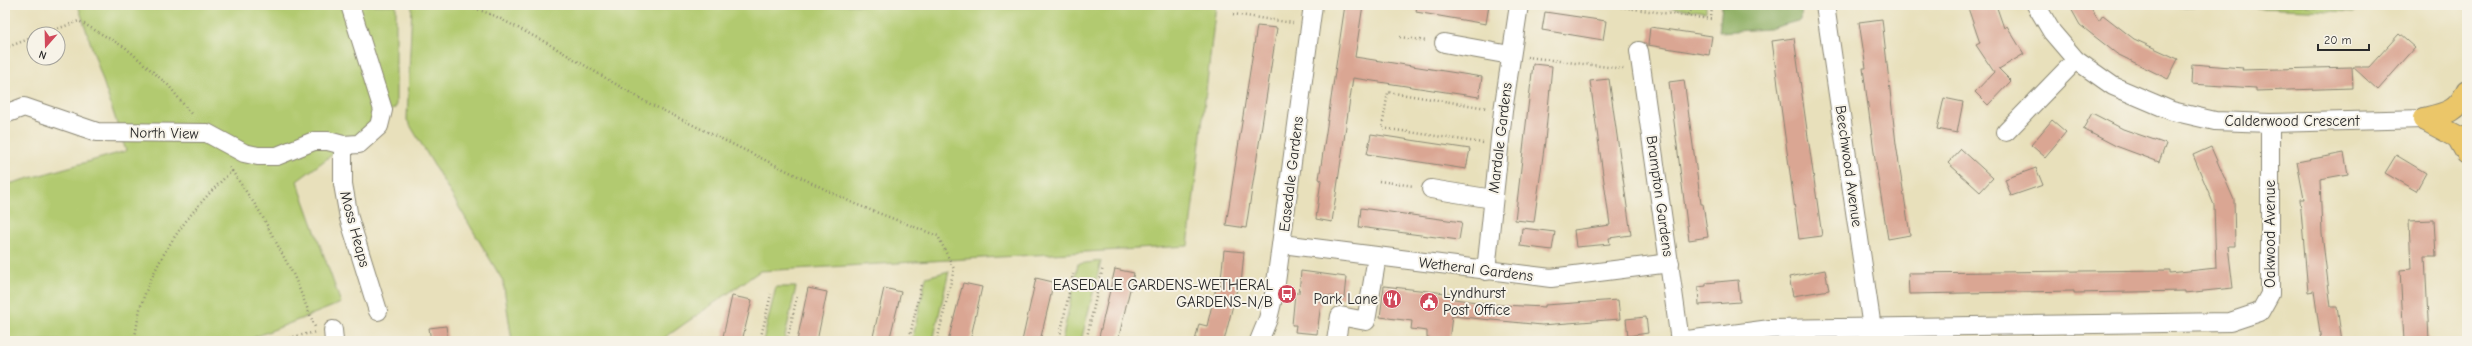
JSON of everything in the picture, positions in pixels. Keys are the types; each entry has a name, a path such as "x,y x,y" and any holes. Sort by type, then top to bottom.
{"main road":[{"path":"2424,119 2453,110 2462,103 2467,91"},
{"path":"2424,119 2458,137 2467,153"}],"street":[{"name":"North View","path":"5,114 24,107 97,132 207,133 244,152 258,156 277,156 314,141 328,141 343,145 359,144 379,126 383,110 350,5"},
{"name":"Easedale Gardens","path":"1259,341 1268,319 1282,244 1313,5"},
{"name":"Mardale Gardens","path":"1486,271 1510,55 1519,5"},
{"name":"Beechwood Avenue","path":"1825,5 1872,328"},
{"name":"Calderwood Crescent","path":"2036,5 2052,32 2076,60 2113,86 2172,111 2215,121 2270,123 2424,119"},
{"path":"1444,43 1510,55"},
{"name":"Brampton Gardens","path":"1639,51 1680,341"},
{"path":"2006,132 2076,60"},
{"name":"Oakwood Avenue","path":"1680,341 1770,329 2230,322 2260,312 2270,294 2270,123"},
{"name":"Moss Heaps","path":"343,145 343,184 350,218 378,311"},
{"path":"1431,189 1493,199"},
{"name":"Wetheral Gardens","path":"1282,244 1486,271 1551,278 1670,263"},
{"path":"1336,341 1340,316 1366,321 1377,257"}],"path":[{"path":"467,5 495,16 547,43 653,105 855,204 938,236 954,269 937,341"},
{"path":"1605,5 1711,19 1712,5"},
{"path":"1686,16 1696,5"},
{"path":"1233,14 1311,26"},
{"path":"65,26 79,21 126,48 169,86 207,133"},
{"path":"1400,37 1444,43"},
{"path":"5,48 26,40"},
{"path":"1510,55 1603,67 1642,70"},
{"path":"1499,145 1382,128 1388,92 1504,111"},
{"path":"223,159 260,212 294,276 315,324 328,335"},
{"path":"134,341 142,302 169,246 186,219 206,196 232,171"},
{"path":"1379,181 1431,189"},
{"path":"1086,341 1103,267"},
{"path":"1059,341 1073,274"},
{"path":"909,341 921,285"},
{"path":"760,341 772,294"},
{"path":"787,341 797,296"},
{"path":"274,341 328,335"}],"green space":[{"path":"78,5 396,5 396,107 297,181 341,303 245,341 5,341 5,185 126,151"},
{"path":"412,5 1216,5 1188,246 760,271 660,341 512,341 503,281 407,120"},
{"path":"1651,5 1706,5 1706,12"},
{"path":"1722,5 1802,5 1801,20 1769,29 1719,32"},
{"path":"2159,5 2355,5 2355,12 2214,6 2163,7"},
{"path":"1101,261 1081,341 1062,341 1078,264"},
{"path":"949,271 933,341 912,341 926,277"},
{"path":"776,287 796,287 784,341 763,341"}],"building":[{"path":"1345,5 1363,5 1355,57 1482,77 1479,97 1353,78 1332,222 1316,219 1321,180 1319,179"},
{"path":"1417,5 1489,5 1486,24 1416,12"},
{"path":"1967,5 1996,5 2004,28 2007,26 2024,54 1999,69 2011,81 1988,105 1975,92 1994,72 1976,45 1980,43"},
{"path":"2069,5 2089,5 2099,21 2103,15 2134,39 2178,59 2168,79 2117,54 2080,25"},
{"path":"1545,12 1606,21 1603,40 1542,30"},
{"path":"1882,19 1896,144 1910,235 1888,239 1875,159 1863,68 1866,68 1859,22"},
{"path":"1257,26 1277,28 1246,228 1226,225"},
{"path":"1650,27 1712,36 1709,55 1648,45"},
{"path":"2399,34 2415,48 2378,90 2353,67 2369,67"},
{"path":"1794,38 1822,236 1799,239 1772,41"},
{"path":"1533,64 1552,66 1545,141 1534,222 1515,220"},
{"path":"2192,64 2243,68 2242,70 2352,67 2353,88 2256,91 2256,88 2191,84"},
{"path":"1609,79 1631,235 1609,238 1610,244 1576,247 1574,230 1610,225 1590,81"},
{"path":"1684,80 1701,204 1703,204 1708,237 1689,240 1669,82"},
{"path":"1944,98 1963,102 1957,133 1937,129"},
{"path":"2092,113 2123,129 2166,144 2159,162 2116,146 2083,129"},
{"path":"2052,120 2066,132 2045,157 2031,145"},
{"path":"1371,134 1470,149 1466,169 1367,154"},
{"path":"2211,147 2234,200 2235,246 2228,246 2233,288 2185,293 2185,291 2074,293 2074,291 1909,294 1908,273 2170,270 2170,273 2216,268 2214,205 2193,155"},
{"path":"1961,149 1993,178 1980,192 1948,163"},
{"path":"2344,153 2348,174 2320,179 2322,234 2331,307 2337,307 2342,341 2321,341 2314,291 2308,292 2300,199 2304,199 2297,162"},
{"path":"2396,155 2426,173 2416,191 2385,173"},
{"path":"2036,168 2043,185 2011,196 2005,179"},
{"path":"1361,208 1462,222 1459,240 1359,227"},
{"path":"2434,220 2436,256 2425,256 2429,341 2404,341 2400,270 2411,269 2409,221"},
{"path":"1522,228 1555,232 1552,250 1520,246"},
{"path":"1224,250 1244,252 1241,285 1238,285 1224,341 1195,341 1199,324 1207,326 1216,288 1220,289"},
{"path":"1115,269 1134,273 1118,341 1098,341"},
{"path":"1825,270 1829,290 1793,296 1789,277"},
{"path":"1301,271 1346,277 1344,298 1322,295 1317,334 1295,332 1296,325 1292,325 1295,293 1299,293"},
{"path":"1036,278 1053,282 1050,299 1040,341 1022,341"},
{"path":"1738,280 1740,302 1699,305 1698,287 1706,286 1706,283"},
{"path":"963,283 982,287 970,341 948,341"},
{"path":"1384,286 1454,294 1454,299 1501,305 1545,307 1545,305 1618,300 1620,319 1542,325 1452,316 1449,341 1427,338 1427,331 1411,329 1412,321 1380,317"},
{"path":"808,288 827,292 817,341 797,341"},
{"path":"884,288 901,292 889,341 872,341"},
{"path":"732,296 752,300 742,341 722,341"},
{"path":"1646,317 1648,333 1628,336 1626,319"},
{"path":"446,326 448,341 431,341 429,328"}],"place":[{"name":"EASEDALE GARDENS-WETHERAL GARDENS-N/B","path":"1287,294"},
{"name":"Park Lane","path":"1392,299"},
{"name":"Lyndhurst Post Office","path":"1429,302"}]}
